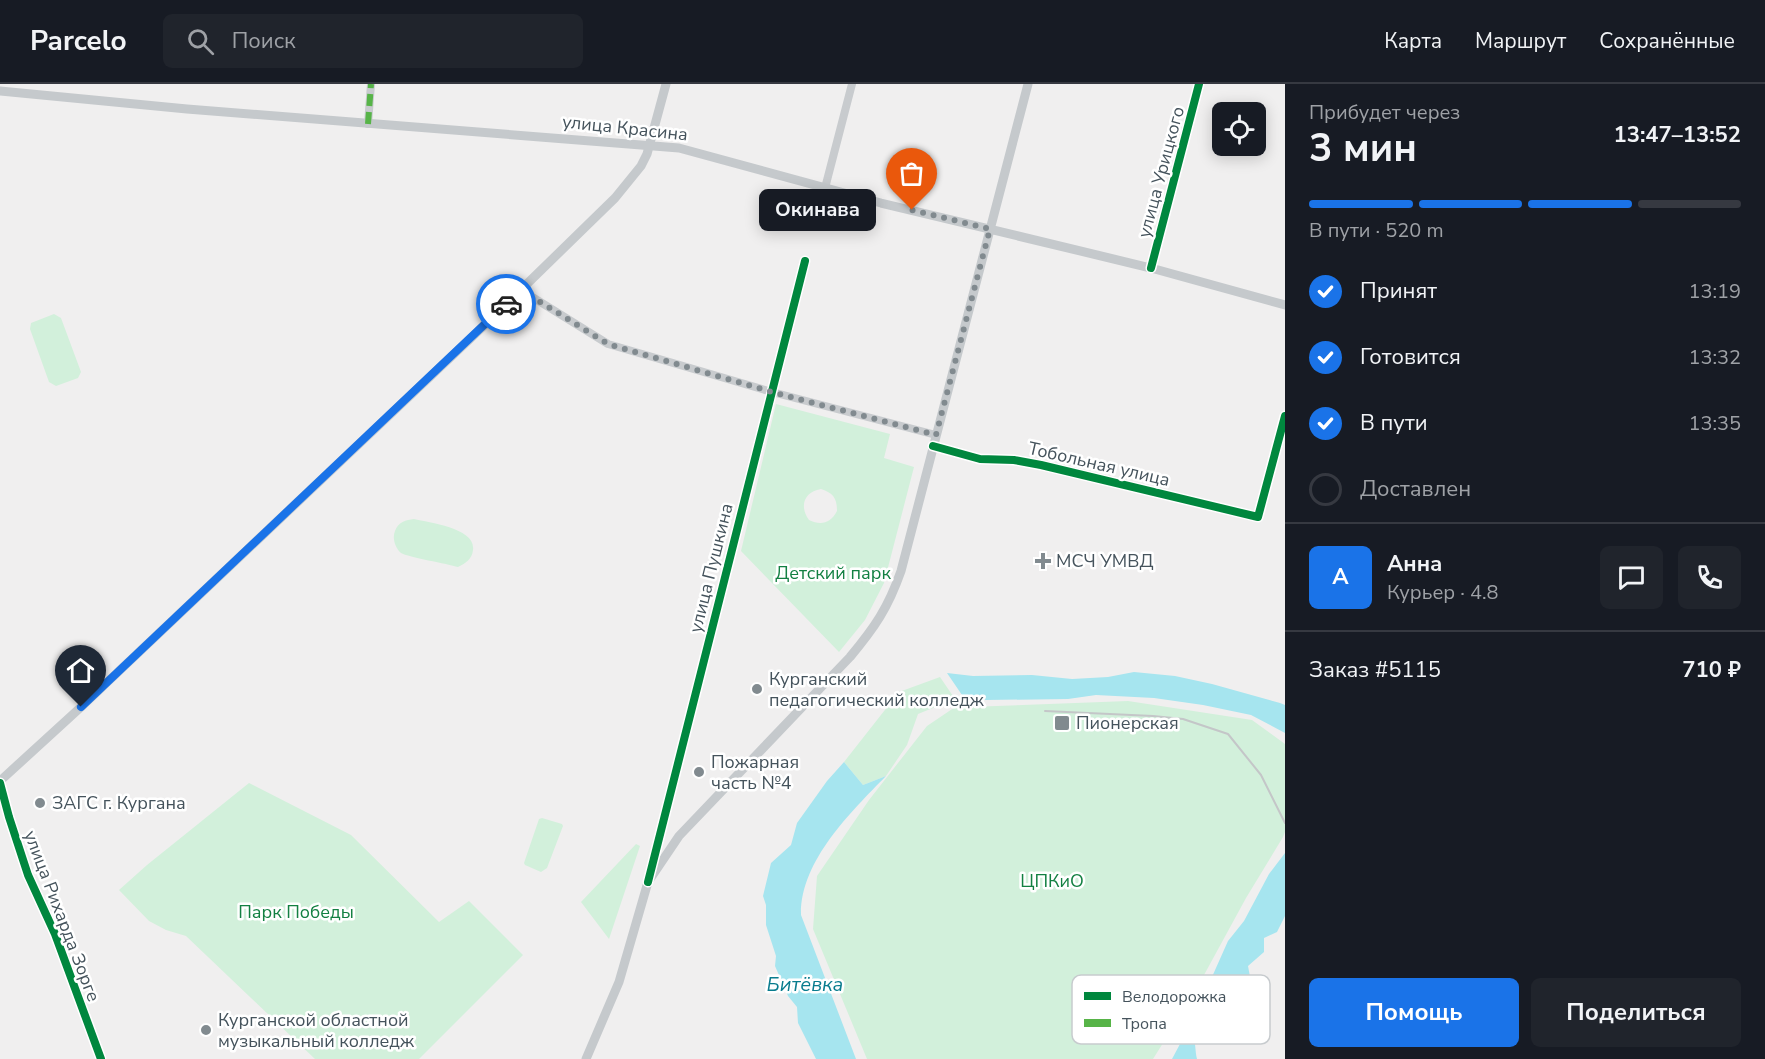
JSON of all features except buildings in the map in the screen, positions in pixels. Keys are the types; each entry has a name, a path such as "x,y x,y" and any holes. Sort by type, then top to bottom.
{"main road":[{"path":"0,782 521,290 622,190 641,166 650,145 666,84"},
{"path":"648,882 679,836 850,657 876,626 891,599 901,571 1028,84"},
{"path":"0,85 16,92"},
{"name":"улица Красина","path":"0,91 187,109 679,148 825,188 1151,268 1285,305"},
{"path":"0,99 16,92"},
{"name":"улица Пушкина","path":"586,1059 620,982 648,882"}],"street":[{"path":"368,124 371,84"},
{"path":"825,188 852,84"},
{"name":"улица Урицкого","path":"1151,268 1199,84"},
{"name":"улица Пушкина","path":"648,882 805,261"},
{"path":"521,290 608,344 772,392 936,435"},
{"name":"Тобольная улица","path":"933,446 980,459 1014,460 1041,465 1258,518 1285,416"},
{"name":"улица Рихарда Зорге","path":"0,782 28,875 54,934 101,1059"}],"green space":[{"path":"54,314 61,318 81,372 78,378 56,386 49,382 30,329 31,323"},
{"name":"Детский парк","path":"776,404 890,434 884,458 914,467 884,583 865,620 839,652 741,551","holes":["821,489 835,499 837,511 825,522 818,523 809,520 804,510 807,496"]},
{"path":"414,519 451,528 467,536 472,543 473,550 470,558 458,567 401,553 395,543 396,528 405,521"},
{"path":"940,677 955,699 918,714 907,745 886,776 863,785 844,762 899,692"},
{"name":"ЦПКиО","path":"964,701 968,707 1128,701 1252,720 1285,744 1285,832 1204,975 1072,975 1072,1044 1162,1044 1153,1059 867,1059 813,929 817,876 869,800 927,726"},
{"name":"Парк Победы","path":"249,783 351,835 439,922 469,901 523,955 419,1059 315,1059 186,936 166,930 149,921 119,890"},
{"path":"539,819 563,826 547,868 541,872 524,863"},
{"path":"636,844 640,846 609,939 581,902"}],"water":[{"path":"1134,672 1175,676 1212,684 1285,705 1285,733 1251,715 1154,698 1096,695 1068,699 986,700 962,695 947,673 973,676 1032,675 1072,679 1108,677"},
{"name":"Битёвка","path":"844,762 863,785 886,776 830,839 818,857 803,895 801,915 856,1059 816,1059 798,1023 797,1007 788,996 775,966 776,956 766,925 766,905 763,896 771,863 791,845 797,823 827,781"},
{"path":"1285,853 1285,916 1277,932 1264,938 1264,952 1248,966 1250,975 1213,975 1228,941 1244,921 1269,874"},
{"path":"1180,1044 1195,1044 1197,1059 1172,1059"}],"railway":[{"path":"1045,711 1183,719 1228,734 1261,775 1285,823"}],"marked path":[{"path":"368,124 371,84"}],"cycle path":[{"path":"1151,268 1199,84"},
{"path":"648,882 805,261"},
{"path":"933,446 980,459 1014,460 1041,465 1258,517 1285,416"},
{"path":"0,783 28,875 55,934 101,1059"}],"way so far":[{"path":"506,304 521,290 608,344 772,392 936,435 990,229 912,210"}],"place":[{"name":"Окинава","path":"912,210"},
{"name":"МСЧ УМВД","path":"1043,561"},
{"name":"Курганский педагогический колледж","path":"757,689"},
{"name":"Пионерская","path":"1062,723"},
{"name":"Пожарная часть №4","path":"699,772"},
{"name":"ЗАГС г. Кургана","path":"40,803"},
{"name":"Курганской областной музыкальный колледж","path":"206,1030"}],"route":[{"path":"81,707 506,304"}]}
